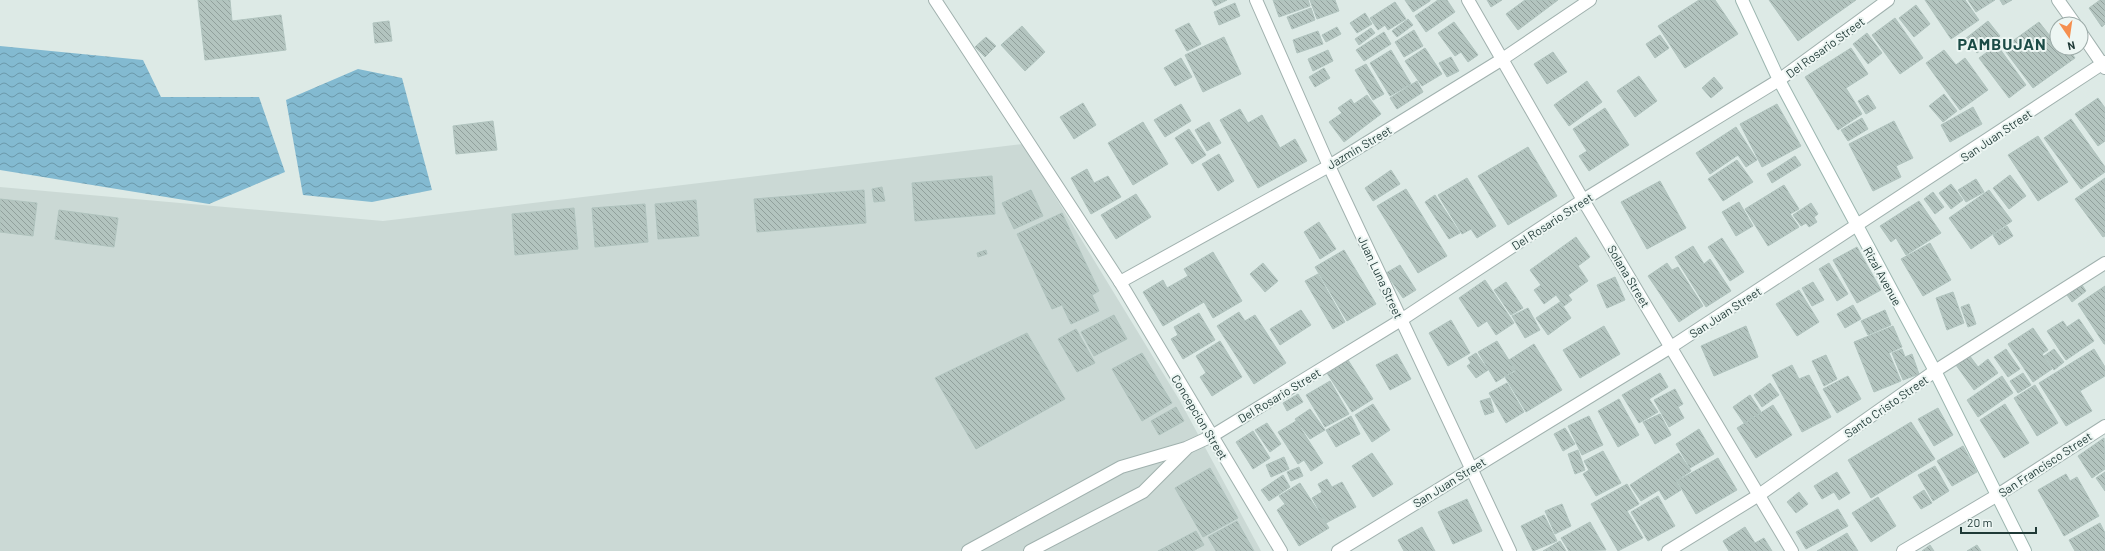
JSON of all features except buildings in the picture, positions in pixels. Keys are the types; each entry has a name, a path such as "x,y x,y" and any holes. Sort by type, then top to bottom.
{"street":[{"name":"Concepcion Street","path":"934,0 1120,282 1282,551"},
{"name":"Juan Luna Street","path":"1256,0 1329,166 1510,551"},
{"name":"Solana Street","path":"1468,0 1501,60 1583,200 1792,551"},
{"name":"Jazmin Street","path":"1120,282 1329,166 1501,60 1590,0"},
{"name":"Rizal Avenue","path":"1742,0 1780,80 1935,371 1996,496 2025,551"},
{"name":"Del Rosario Street","path":"1186,448 1212,436 1401,320 1583,200 1780,80 1888,0"},
{"path":"2058,0 2069,16"},
{"path":"2089,44 2104,65"},
{"name":"San Juan Street","path":"1338,551 1671,347 2104,65"},
{"name":"Santo Cristo Street","path":"1668,551 1759,495 1935,371 2105,263"},
{"name":"San Francisco Street","path":"1903,551 1996,496 2105,426"},
{"path":"968,551 1121,467 1186,448"},
{"path":"1030,551 1143,492 1186,448"}],"shaded area":[{"path":"1023,144 1180,401 1261,551 0,551 0,187 383,221"}],"water":[{"path":"0,46 143,60 161,97 259,97 285,172 209,204 0,170"},
{"path":"358,69 402,78 432,190 372,202 303,195 286,100"}],"district":[{"name":"PAMBUJAN","path":"2002,43"}]}
